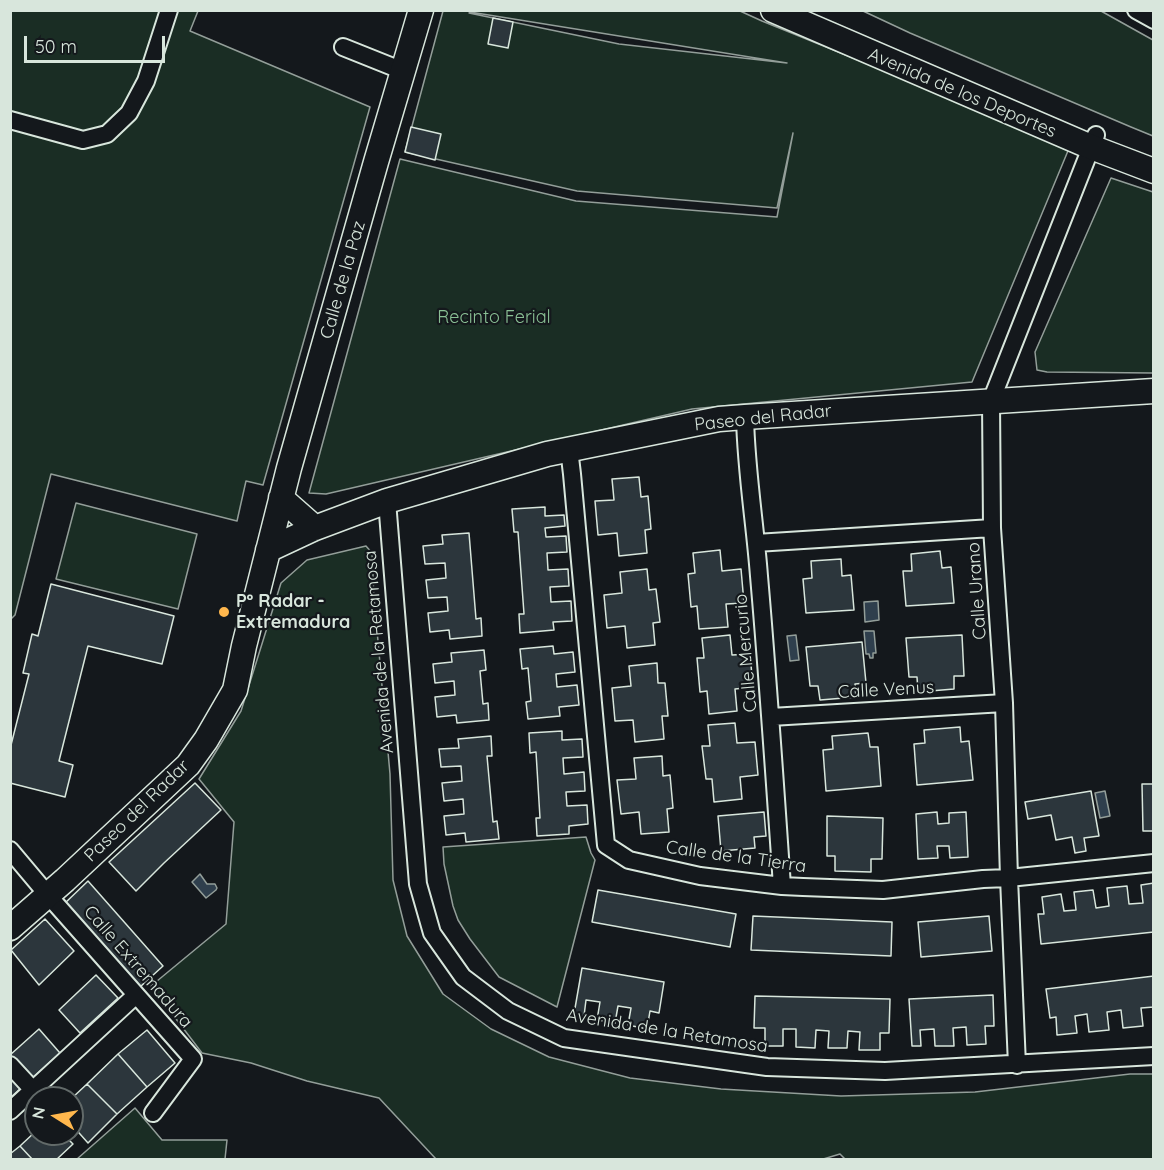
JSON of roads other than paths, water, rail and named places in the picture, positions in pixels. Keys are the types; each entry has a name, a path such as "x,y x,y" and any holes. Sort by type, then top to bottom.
{"street":[{"path":"10,120 83,141 107,134 129,113 146,81 169,10"},
{"name":"Calle de la Paz","path":"268,550 421,10"},
{"name":"Avenida de los Deportes","path":"773,10 1093,141 1154,157"},
{"name":"Avenida de los Deportes","path":"806,10 1154,171"},
{"path":"1136,10 1154,20"},
{"path":"343,46 403,71"},
{"name":"Calle Urano","path":"1017,1065 1004,703 992,528 992,401 1093,141"},
{"name":"Paseo del Radar","path":"10,928 188,765 206,740 235,690 243,646 268,550 315,528 387,501 569,449 719,419 1154,391"},
{"name":"Calle Mercurio","path":"745,417 771,717 782,886"},
{"name":"Calle de la Tierra","path":"569,449 606,845 629,860 700,876 782,886 883,890 1154,863"},
{"path":"281,498 315,528"},
{"name":"Avenida de la Retamosa","path":"387,501 417,884 432,933 463,977 508,1011 564,1038 767,1067 885,1071 1154,1056"},
{"path":"756,543 992,528"},
{"name":"Calle Venus","path":"771,717 1004,703"},
{"name":"Calle Extremadura","path":"10,850 193,1059 153,1113"},
{"path":"37,1086 136,995"},
{"path":"10,1065 29,1086"},
{"path":"10,1111 24,1098"}],"water":[{"path":"878,601 879,620 865,622 864,602"},
{"path":"864,631 874,631 876,653 873,653 873,658 866,654"},
{"path":"796,635 799,660 790,661 787,636"},
{"path":"1105,791 1110,816 1100,818 1095,793"},
{"path":"200,874 207,884 215,884 217,888 206,898 192,882"}],"place":[{"name":"Pº Radar - Extremadura","path":"224,612"}],"park label":[{"name":"Recinto Ferial","path":"494,318"}]}
